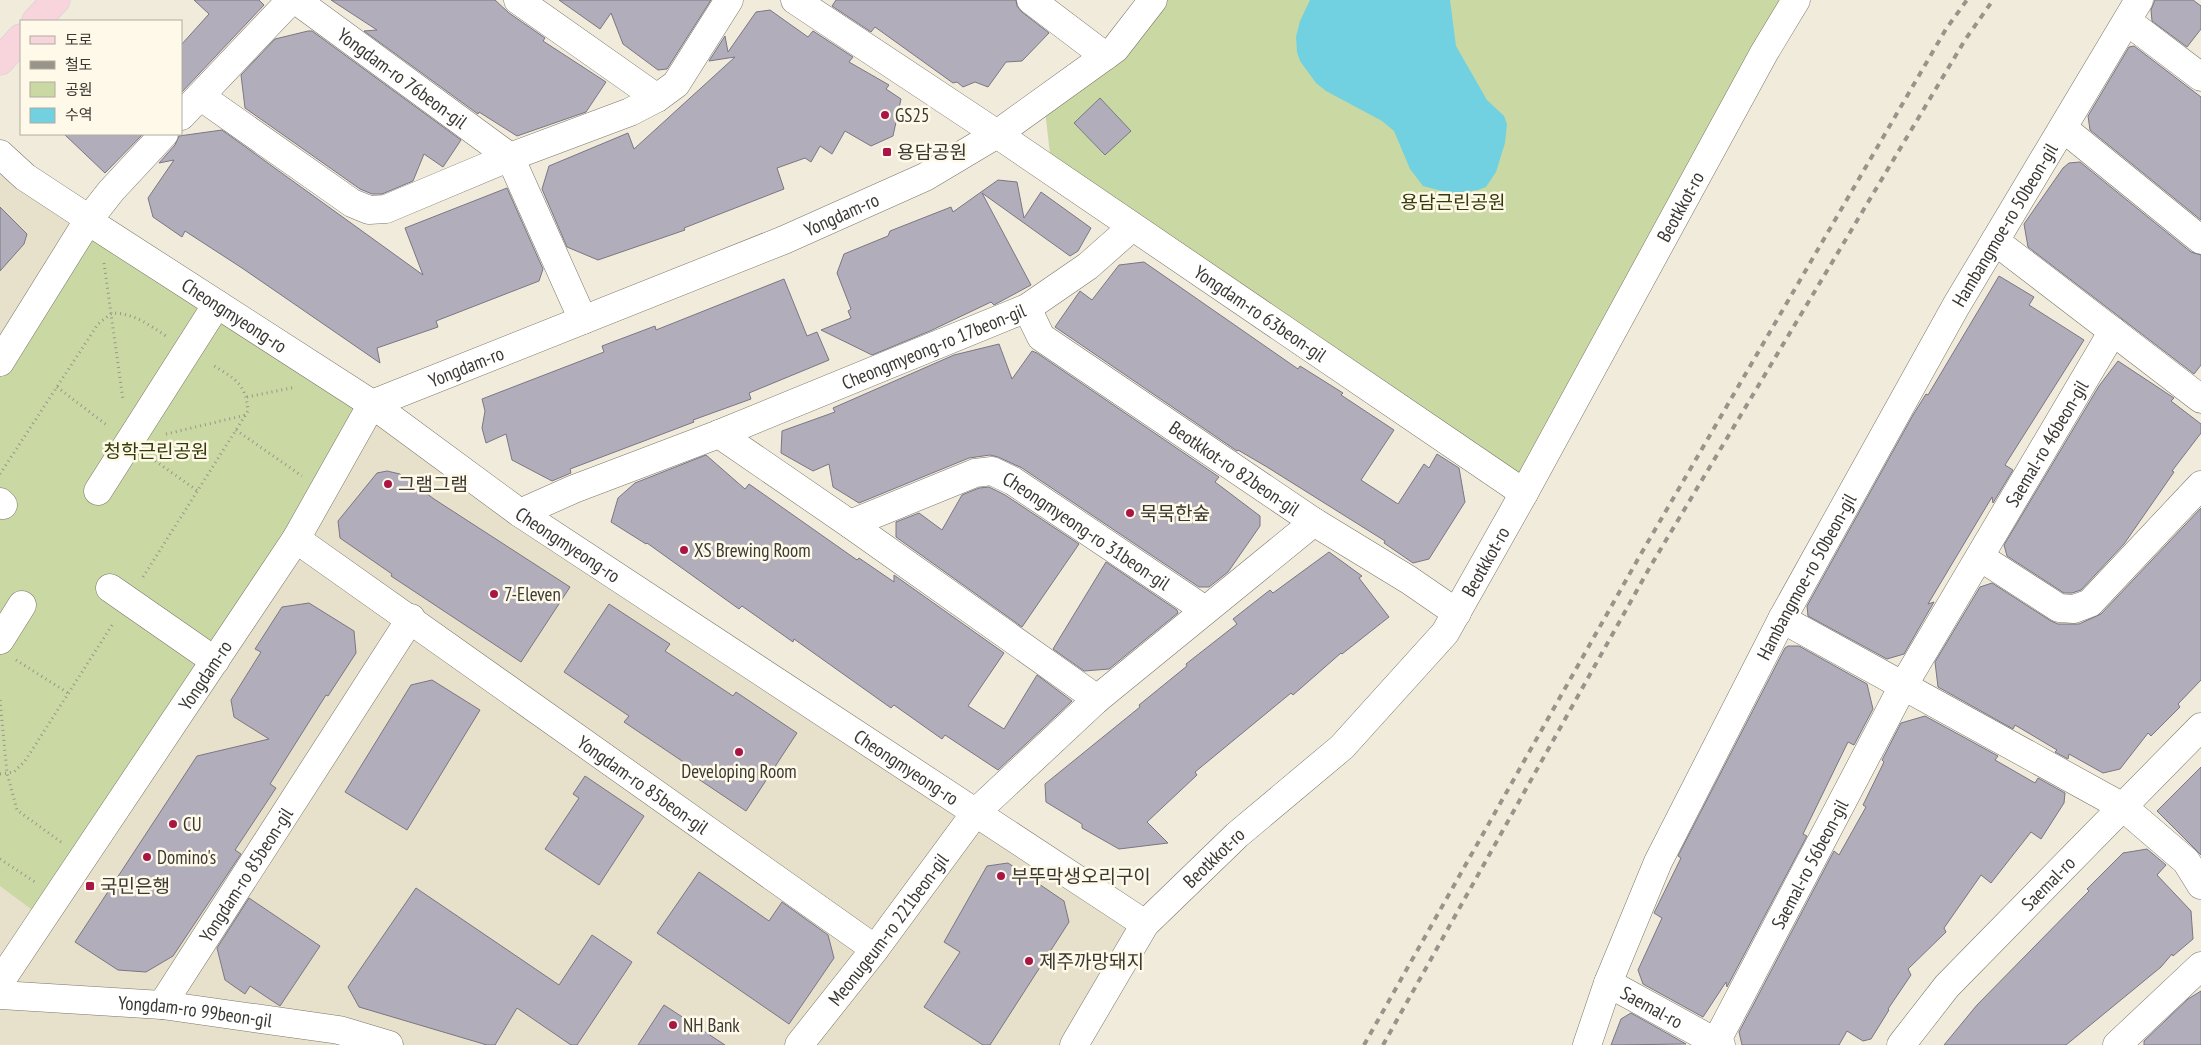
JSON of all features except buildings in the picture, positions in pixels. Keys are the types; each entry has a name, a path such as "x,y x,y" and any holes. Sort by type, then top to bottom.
{"main road":[{"path":"37,20 56,0"},
{"path":"0,61 20,39"}],"street":[{"path":"182,115 291,0"},
{"name":"Yongdam-ro 76beon-gil","path":"296,0 510,157 583,320"},
{"path":"518,0 657,98"},
{"path":"200,96 352,203 369,210 386,208 510,157 630,112 657,98 676,84 729,0"},
{"name":"Yongdam-ro 63beon-gil","path":"795,0 997,134 1132,228 1524,493"},
{"path":"1030,0 1105,56"},
{"name":"Yongdam-ro","path":"0,982 296,539 372,404 784,240 925,177 997,134 1115,49 1153,0"},
{"name":"Beotkkot-ro","path":"1074,1045 1145,924 1237,835 1342,746 1445,633 1524,493 1764,53 1796,0"},
{"name":"Hambangmoe-ro 50beon-gil","path":"1587,1045 1608,983 1658,862 1782,619 1956,306 2133,11 2201,77"},
{"name":"Hambangmoe-ro 50beon-gil","path":"2063,128 2201,240"},
{"path":"0,362 94,223 111,191 163,135"},
{"name":"Cheongmyeong-ro","path":"0,154 25,177 372,404 520,513 1145,924"},
{"name":"Cheongmyeong-ro 17beon-gil","path":"520,513 574,489 719,434 1028,308 1088,266 1132,228"},
{"path":"1995,241 2201,399"},
{"path":"98,491 217,304"},
{"name":"Beotkkot-ro 82beon-gil","path":"1028,308 1041,337 1314,522 1409,580 1456,613"},
{"name":"Saemal-ro 46beon-gil","path":"1903,686 2113,331"},
{"path":"719,434 850,524 1097,699"},
{"name":"Cheongmyeong-ro 31beon-gil","path":"850,524 975,473 992,471 1013,481 1205,610"},
{"path":"1980,557 2059,608 2074,610 2090,603 2201,485"},
{"path":"976,812 1097,699 1314,522"},
{"name":"Yongdam-ro 85beon-gil","path":"296,539 411,618 875,949"},
{"path":"110,588 215,661"},
{"path":"8,650 22,605"},
{"name":"Yongdam-ro 85beon-gil","path":"162,1006 411,618"},
{"path":"1782,619 2123,807 2186,861 2201,885"},
{"name":"Saemal-ro 56beon-gil","path":"1718,1044 1903,686"},
{"name":"Saemal-ro","path":"1901,1045 1947,986 2201,727"},
{"name":"Meonugeum-ro 221beon-gil","path":"799,1045 875,949 976,812"},
{"path":"2120,1044 2201,966"},
{"name":"Saemal-ro","path":"1608,983 1718,1044"},
{"name":"Yongdam-ro 99beon-gil","path":"0,995 162,1006 339,1030 389,1045"}],"path":[{"path":"94,223 112,313 129,443 246,415"},
{"path":"0,474 98,324 112,313 125,313 139,319 240,383"},
{"path":"247,397 333,379"},
{"path":"236,430 324,491"},
{"path":"8,650 68,694"},
{"path":"0,700 7,773 16,810 83,858"},
{"path":"0,859 57,897"}],"shaded area":[{"path":"0,149 1145,924 1074,1045 0,1045"}],"green space":[{"name":"용담근린공원","path":"1150,0 1796,0 1524,493 1052,172 1044,101"},
{"name":"청학근린공원","path":"89,219 372,404 43,918 0,886 0,356"}],"water":[{"path":"1310,0 1450,0 1456,46 1487,100 1504,116 1507,124 1505,143 1496,172 1486,187 1478,190 1449,193 1423,186 1410,169 1394,131 1382,121 1326,91 1316,83 1300,61 1297,52 1296,37 1300,21"}],"railway":[{"path":"1364,1045 1638,559 1946,29 1967,0"},
{"path":"1383,1045 1650,567 1965,40 1993,0"}],"place":[{"name":"GS25","path":"885,115"},
{"name":"용담공원","path":"887,152"},
{"name":"그램그램","path":"388,484"},
{"name":"묵묵한숲","path":"1130,513"},
{"name":"XS Brewing Room","path":"684,550"},
{"name":"7-Eleven","path":"494,594"},
{"name":"Developing Room","path":"739,752"},
{"name":"CU","path":"173,824"},
{"name":"Domino's","path":"147,857"},
{"name":"부뚜막생오리구이","path":"1001,876"},
{"name":"국민은행","path":"90,886"},
{"name":"제주까망돼지","path":"1029,961"},
{"name":"NH Bank","path":"673,1025"}]}
